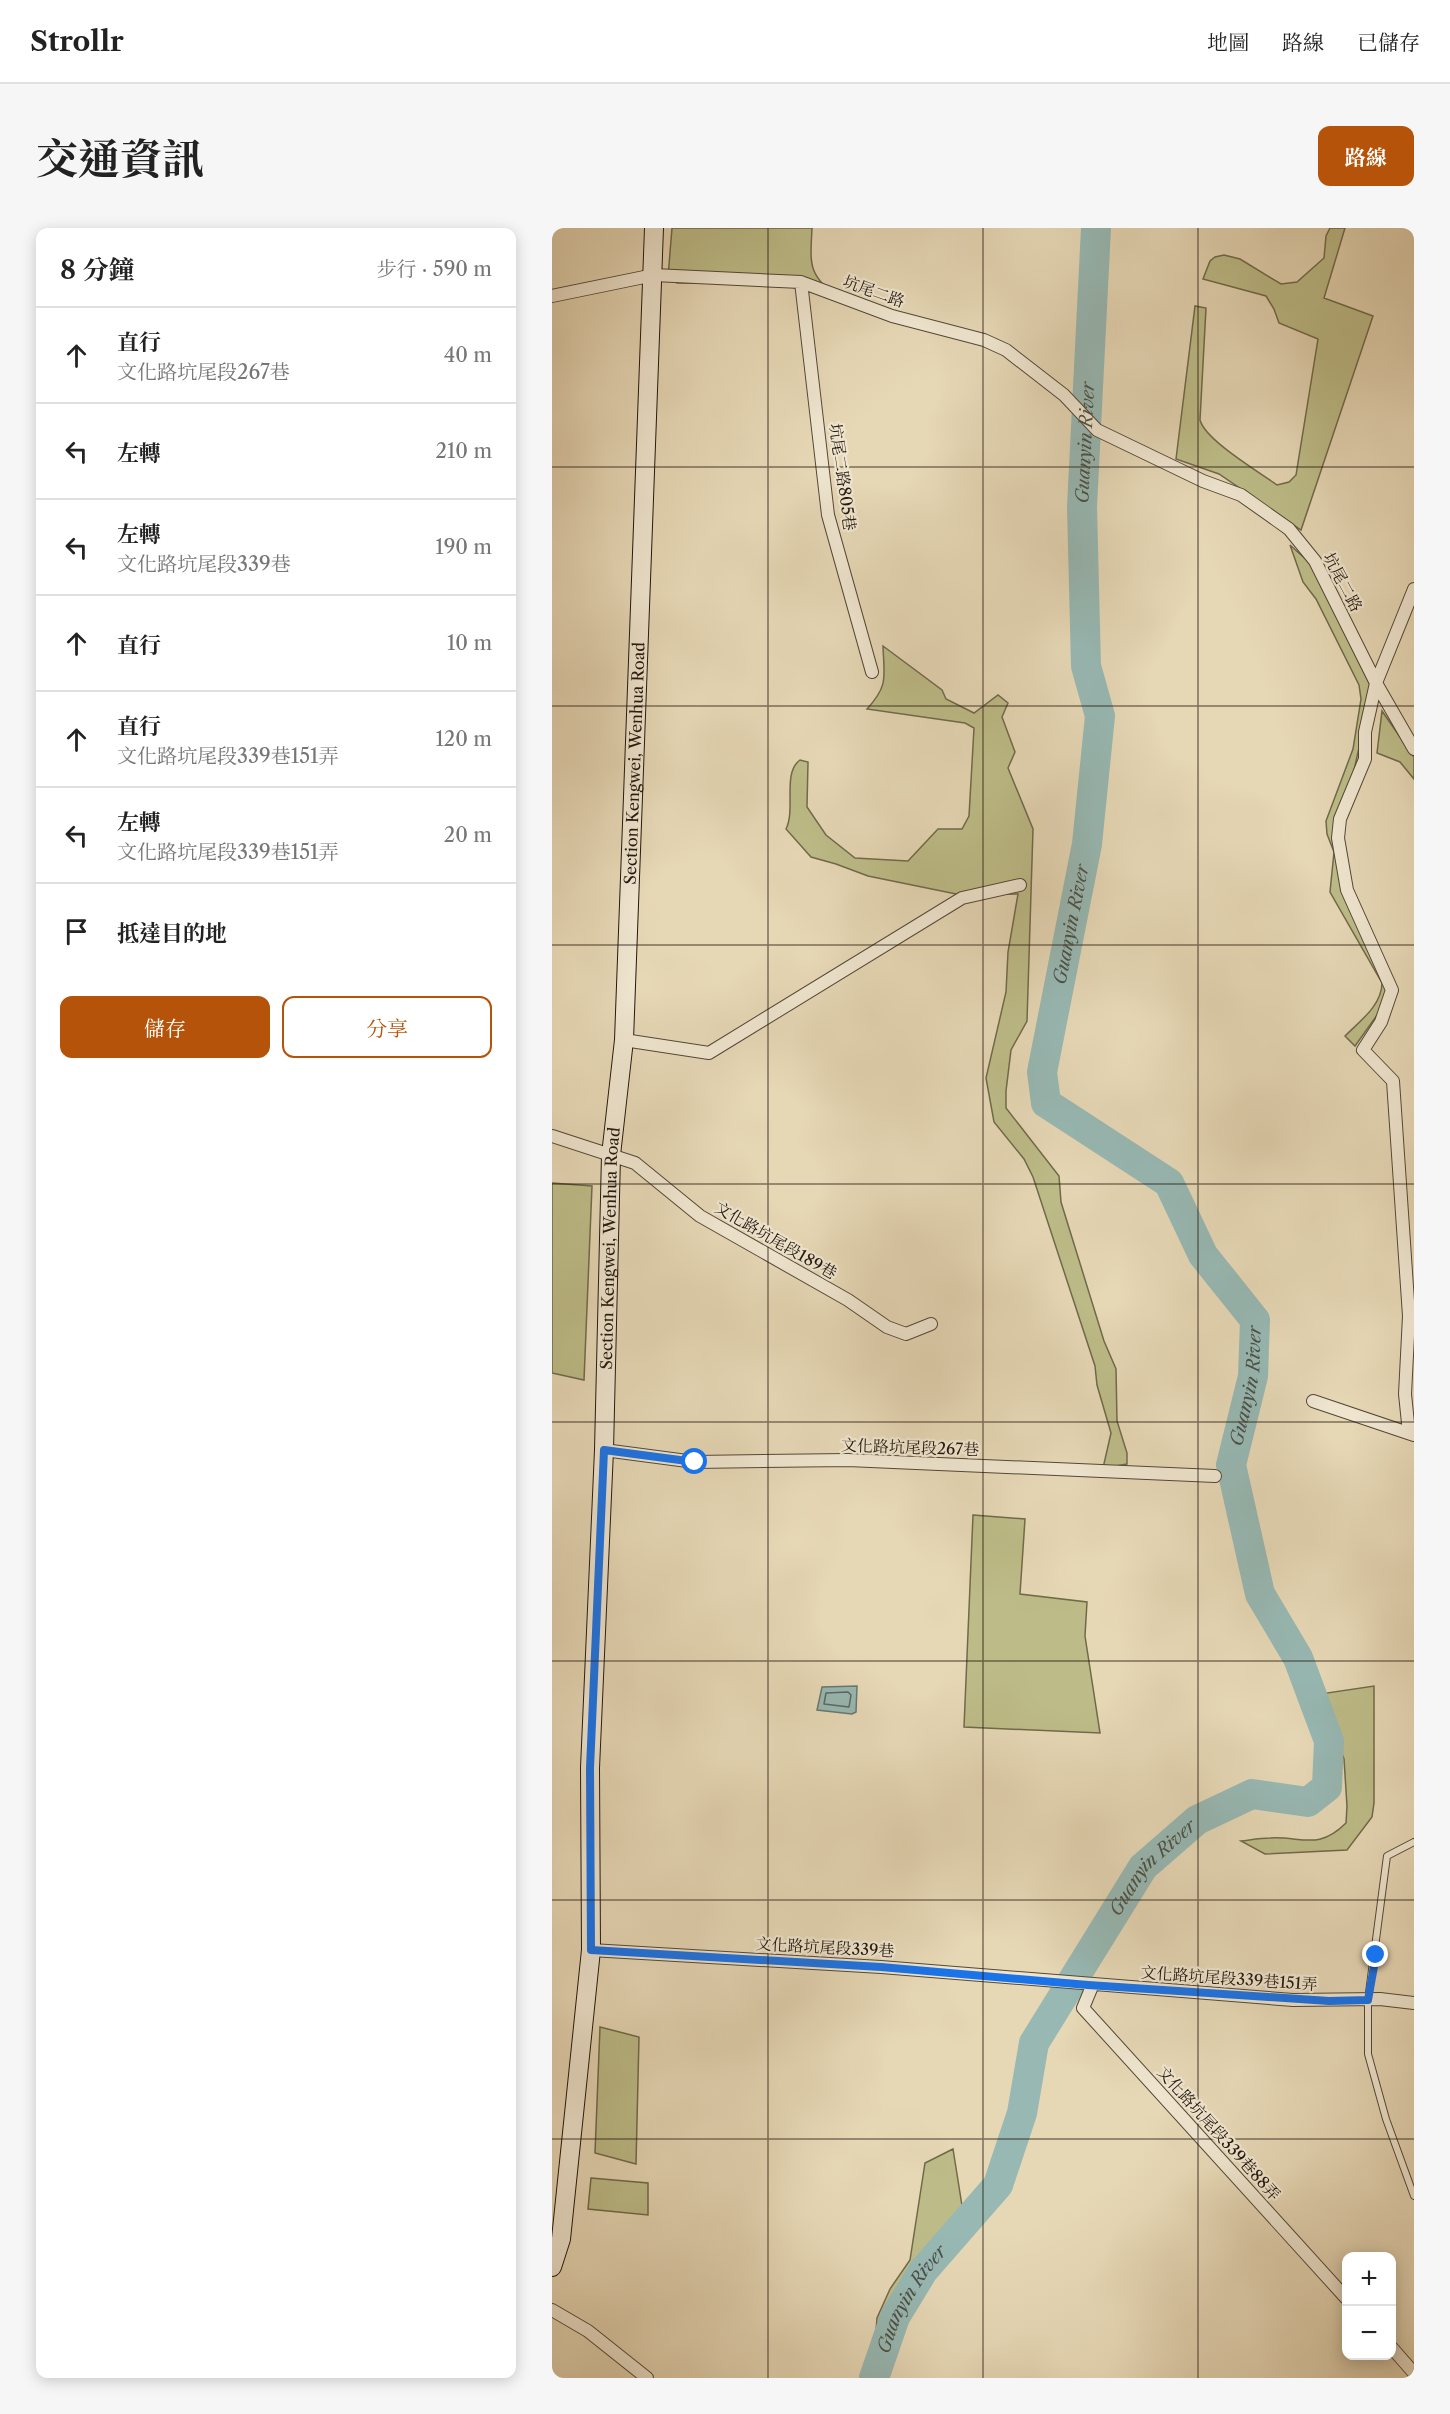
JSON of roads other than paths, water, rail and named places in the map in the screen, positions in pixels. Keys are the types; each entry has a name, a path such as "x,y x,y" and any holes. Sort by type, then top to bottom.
{"main road":[{"name":"Section Kengwei, Wenhua Road","path":"552,2267 561,2239 560,2182 591,1950 590,1768 604,1450 611,1155 624,1040 654,228"}],"street":[{"name":"坑尾二路","path":"552,296 654,275 801,282 892,316 984,340 1006,350 1064,396 1097,429 1203,482 1241,495 1289,530 1315,561 1376,682 1414,749"},
{"name":"坑尾二路805巷","path":"801,282 828,515 872,672"},
{"path":"1313,1401 1411,1434 1405,1394 1409,1316 1394,1081 1363,1050 1381,1022 1392,990 1347,890 1338,838 1340,819 1365,759 1365,732 1376,682 1414,589"},
{"path":"624,1040 709,1053 962,898 1020,885"},
{"name":"文化路坑尾段189巷","path":"552,1136 635,1163 700,1215 848,1300 887,1327 906,1334 931,1324"},
{"name":"文化路坑尾段267巷","path":"604,1450 695,1462 848,1460 1215,1476"},
{"name":"文化路坑尾段339巷","path":"591,1950 881,1967 1090,1984"},
{"name":"文化路坑尾段339巷151弄","path":"1090,1984 1293,2000 1368,2000 1414,2003"},
{"name":"文化路坑尾段339巷88弄","path":"1090,1984 1083,2008 1342,2293"},
{"path":"552,2310 588,2331 646,2378"},
{"path":"1396,2353 1414,2373"}],"lane":[{"path":"1414,1842 1387,1856 1368,2000 1368,2054 1386,2119 1414,2196"}],"water":[{"path":"857,1686 856,1712 852,1714 817,1710 822,1687"}],"waterway":[{"name":"Guanyin River","path":"874,2378 895,2317 923,2271 998,2185 1022,2113 1034,2043 1143,1867 1197,1820 1252,1794 1308,1802 1327,1787 1329,1741 1298,1658 1260,1594 1231,1465 1253,1376 1255,1320 1203,1255 1169,1183 1046,1103 1042,1072 1087,844 1100,716 1086,666 1082,507 1096,228"}]}
